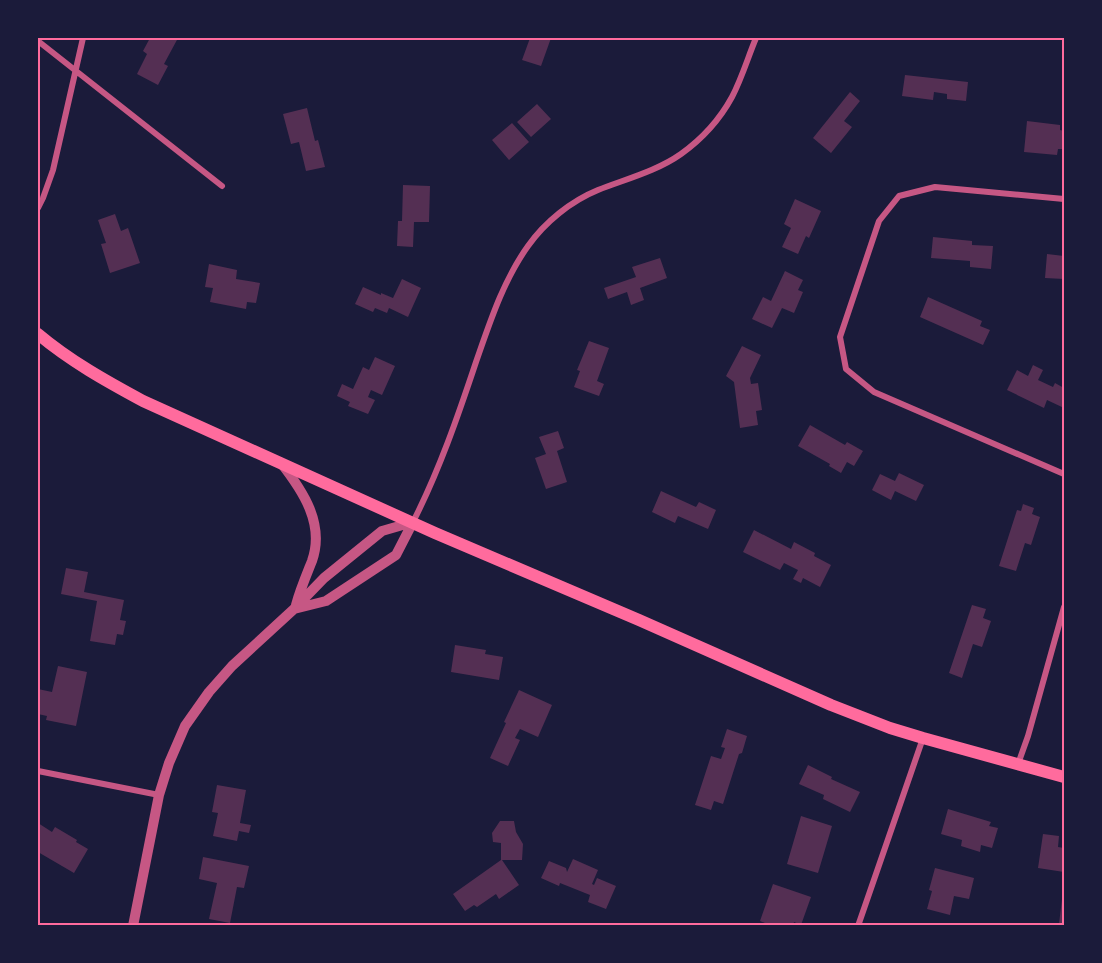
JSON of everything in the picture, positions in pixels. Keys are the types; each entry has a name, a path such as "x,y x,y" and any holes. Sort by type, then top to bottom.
{"main road":[{"path":"38,334 66,356 122,390 226,439 821,701 890,728 1065,777"}],"street":[{"path":"38,208 53,170 83,38"},
{"path":"294,609 326,601 396,555 441,462 509,274 528,245 554,218 574,203 595,191 656,168 680,155 701,138 732,98 756,38"},
{"path":"38,41 222,186"},
{"path":"1065,199 935,187 899,196 879,221 840,337 846,369 874,392 1065,474"},
{"path":"280,463 299,487 308,503 316,531 312,560 294,609"},
{"path":"133,926 159,795 169,763 185,726 208,692 324,578 382,531 413,522"},
{"path":"1018,764 1065,607"},
{"path":"858,926 923,738"},
{"path":"38,771 159,795"}],"building":[{"path":"150,38 178,38 164,64 168,66 158,85 137,74 147,54 143,51"},
{"path":"530,38 551,38 541,66 522,60"},
{"path":"905,75 968,82 966,101 947,99 947,94 934,92 933,100 902,96"},
{"path":"850,92 860,101 844,121 852,127 831,153 813,138"},
{"path":"537,104 551,119 531,137 517,122"},
{"path":"307,108 315,141 318,140 325,167 306,171 299,142 291,144 283,114"},
{"path":"1027,121 1060,125 1060,130 1064,131 1064,149 1058,149 1057,155 1024,152"},
{"path":"512,123 529,142 509,160 492,140"},
{"path":"403,185 430,186 429,222 414,222 413,247 397,246 398,221 402,221"},
{"path":"795,199 821,211 809,238 806,236 798,254 782,247 791,228 784,224"},
{"path":"115,214 121,231 128,228 140,263 110,273 101,244 106,243 98,220"},
{"path":"933,237 972,241 972,245 993,246 991,269 970,267 970,261 931,258"},
{"path":"1047,254 1064,256 1064,279 1045,278"},
{"path":"660,258 667,278 640,288 644,300 631,305 627,292 608,299 604,288 636,277 632,267"},
{"path":"209,264 237,270 236,279 260,283 256,303 247,302 246,309 210,302 213,288 205,287"},
{"path":"785,271 803,280 798,290 803,292 794,313 782,308 772,328 752,319 763,297 771,301"},
{"path":"402,279 421,288 408,317 389,308 387,313 375,308 373,312 355,304 363,287 393,298"},
{"path":"928,297 982,321 980,326 990,330 983,345 920,317"},
{"path":"589,341 609,348 597,381 604,384 599,396 574,387 580,371 577,370"},
{"path":"742,346 761,355 750,378 751,384 758,383 762,410 756,411 758,425 740,428 734,382 726,376"},
{"path":"375,357 395,366 382,395 371,390 368,397 375,400 368,414 348,406 350,402 337,396 342,384 353,389 363,367 369,370"},
{"path":"1033,365 1043,370 1038,380 1053,387 1055,383 1064,388 1064,408 1047,400 1044,408 1007,390 1017,370 1028,376"},
{"path":"810,425 845,445 847,442 863,451 854,466 847,462 841,473 798,446"},
{"path":"558,431 564,448 557,451 567,482 546,489 535,458 546,454 539,437"},
{"path":"899,473 924,485 916,501 895,491 891,500 872,490 880,474 895,481"},
{"path":"661,491 696,507 699,502 716,510 708,529 678,516 675,523 652,512"},
{"path":"1023,504 1034,508 1032,514 1040,517 1031,545 1025,543 1016,571 999,566 1017,510 1021,511"},
{"path":"754,530 791,549 794,542 831,565 820,587 803,578 801,583 793,579 798,570 784,563 780,570 743,552"},
{"path":"66,568 88,572 84,592 124,600 120,620 126,621 123,635 117,634 115,645 90,641 97,601 61,594"},
{"path":"972,605 986,609 983,618 991,621 982,647 973,644 962,678 949,673"},
{"path":"455,645 486,650 485,654 503,657 499,680 451,672"},
{"path":"58,666 87,672 76,726 46,720 47,716 38,714 38,689 52,692"},
{"path":"519,690 552,705 538,737 520,729 515,738 520,740 508,766 490,758"},
{"path":"727,729 747,736 723,804 714,801 711,810 695,805 711,756 721,759 725,748 721,747"},
{"path":"808,765 832,777 831,779 860,792 850,812 823,799 824,795 799,784"},
{"path":"217,785 246,790 240,823 251,825 249,833 239,831 237,841 213,836 218,813 212,812"},
{"path":"948,809 991,822 989,826 998,828 992,848 981,845 980,852 961,846 962,840 941,834"},
{"path":"801,816 832,826 818,873 787,864"},
{"path":"500,821 514,821 516,832 523,844 522,860 502,860 519,885 499,899 496,894 477,907 474,905 465,911 453,894 501,860 501,843 493,842 492,833"},
{"path":"38,823 52,832 55,827 88,849 74,873 38,852"},
{"path":"1043,834 1059,836 1058,847 1064,848 1064,872 1038,868"},
{"path":"203,857 249,866 244,888 237,887 230,923 209,919 217,883 199,879"},
{"path":"573,859 598,870 592,884 594,885 597,878 616,886 606,909 588,902 590,895 541,878 549,861 566,868 567,872"},
{"path":"935,868 974,878 969,899 954,896 950,915 927,909"},
{"path":"773,884 811,897 801,925 794,922 793,926 772,926 760,921"},
{"path":"1062,899 1064,900 1064,926 1053,926 1054,923 1059,924"}]}
